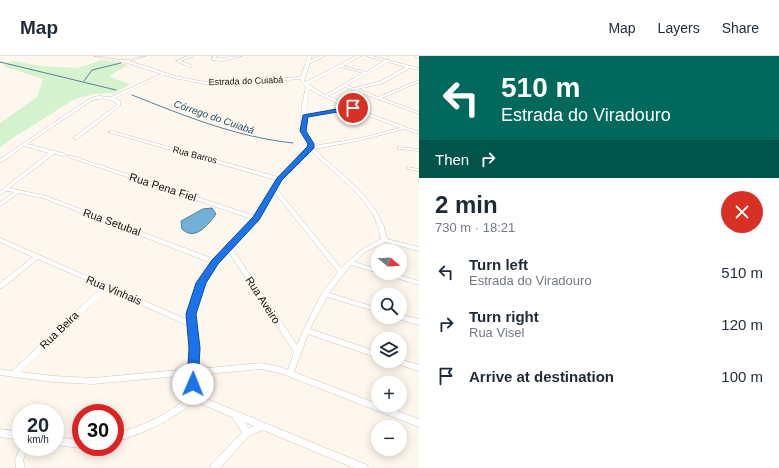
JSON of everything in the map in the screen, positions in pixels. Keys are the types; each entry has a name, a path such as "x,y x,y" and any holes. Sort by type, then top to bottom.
{"street":[{"name":"Estrada do Cuiabá","path":"96,56 125,61 163,74 190,80 216,83 303,78"},
{"path":"105,58 112,56"},
{"path":"125,61 144,56"},
{"path":"190,66 178,61 191,56"},
{"path":"215,56 213,59 219,60 240,56"},
{"path":"310,56 302,82 307,86 353,108 419,133"},
{"path":"308,62 323,56"},
{"path":"307,86 359,56"},
{"path":"368,56 419,69"},
{"path":"326,96 346,86 387,61"},
{"path":"341,66 366,73"},
{"path":"354,89 386,81 410,66"},
{"path":"112,98 163,74"},
{"path":"378,98 419,81"},
{"path":"307,86 303,131 311,144 311,148 372,210 381,225 384,240"},
{"path":"346,86 419,113"},
{"path":"0,161 94,98 112,98 119,102 119,105 75,138"},
{"path":"305,116 353,108"},
{"path":"193,397 194,348 191,324 194,303 201,283 215,262 256,218 279,179 311,148 357,140 404,128"},
{"name":"Rua Barros","path":"110,132 279,179"},
{"name":"Rua Pena Fiel","path":"24,145 67,156 256,218"},
{"path":"400,148 419,150"},
{"path":"0,193 52,153"},
{"path":"409,168 419,170"},
{"path":"274,188 341,272"},
{"name":"Rua Setubal","path":"6,189 44,197 215,262"},
{"path":"0,204 17,192"},
{"name":"Rua Vinhais","path":"0,240 191,324"},
{"path":"290,374 298,352 324,294 341,272 362,251 384,240 419,249"},
{"name":"Rua Aveiro","path":"229,248 298,352"},
{"path":"0,286 36,257"},
{"path":"350,263 371,269"},
{"path":"407,279 419,283"},
{"name":"Rua Beira","path":"13,374 106,287"},
{"path":"324,294 371,308"},
{"path":"407,318 419,322"},
{"path":"307,331 371,353"},
{"path":"407,364 419,368"},
{"path":"1,370 13,374 88,381 261,366 271,367 419,423"},
{"path":"193,397 364,468"},
{"path":"124,435 142,429 174,412 193,397"},
{"path":"236,416 246,433"},
{"path":"214,468 246,433 263,426"},
{"path":"0,433 12,435"},
{"path":"20,456 19,465 21,468"}],"green space":[{"path":"102,60 128,65 109,76 130,84 115,93 94,94 75,99 8,141 0,148 0,123 37,97 43,79 3,66 6,63 14,61 41,66 77,68"}],"water":[{"path":"212,208 216,214 206,227 197,233 192,234 182,229 181,221 203,209"}],"waterway":[{"path":"0,62 116,90"},
{"path":"84,81 92,70 121,63"},
{"name":"Córrego do Cuiabá","path":"132,95 191,118 231,131 293,143"}],"route":[{"path":"193,384 194,335 191,324 191,314 201,283 215,262 256,218 279,179 311,148 311,144 303,131 305,116 353,108"}]}
